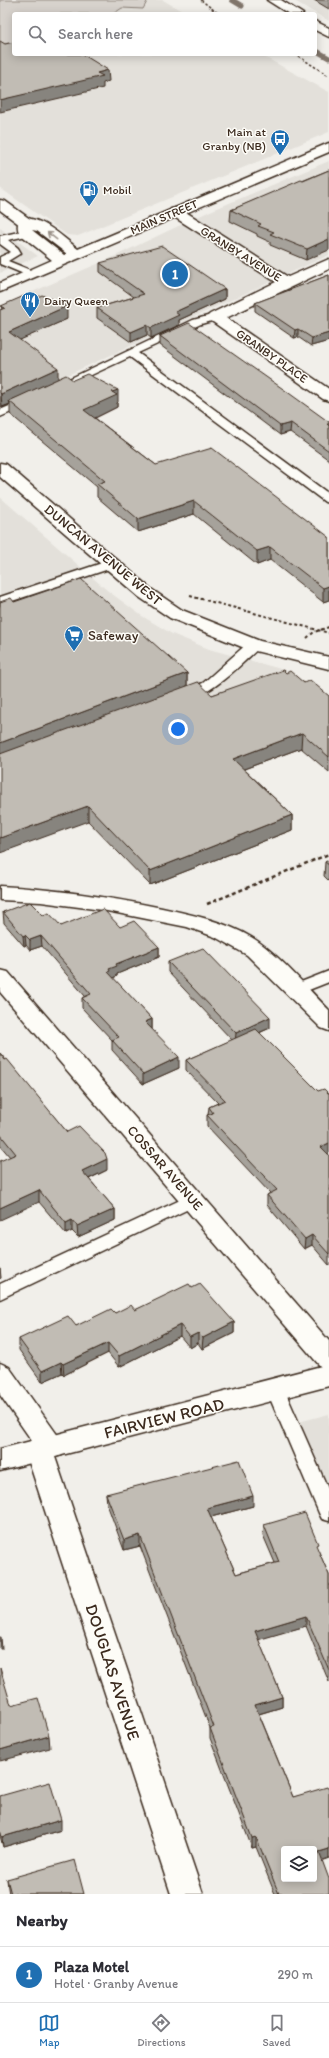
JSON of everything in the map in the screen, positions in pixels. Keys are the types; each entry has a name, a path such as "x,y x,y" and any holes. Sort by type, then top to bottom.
{"street":[{"path":"273,0 294,12"},
{"path":"317,26 329,33"},
{"name":"MAIN STREET","path":"0,288 329,147"},
{"path":"0,204 62,261"},
{"name":"GRANBY AVENUE","path":"176,212 287,283"},
{"path":"27,228 42,228 77,255"},
{"path":"215,316 329,263"},
{"name":"GRANBY PLACE","path":"215,316 329,396"},
{"name":"DUNCAN AVENUE WEST","path":"0,468 145,593 176,614 217,632 254,644 329,663"},
{"path":"0,892 80,900 129,907 201,923 243,940 329,1022"},
{"name":"COSSAR AVENUE","path":"0,977 329,1359"},
{"name":"DOUGLAS AVENUE","path":"0,1374 45,1448 187,1894"},
{"name":"FAIRVIEW ROAD","path":"0,1460 329,1375"}],"lane":[{"path":"0,239 27,228"},
{"path":"0,239 15,250 16,254 0,261"},
{"path":"0,261 31,274"},
{"path":"48,391 197,322 215,316"},
{"path":"131,353 329,500"},
{"path":"0,414 34,398"},
{"path":"0,601 111,564"},
{"path":"171,700 208,686 254,644"},
{"path":"296,990 329,976"},
{"path":"0,1292 193,1200"},
{"path":"275,1389 329,1513"}],"path":[{"path":"201,0 216,12"},
{"path":"298,56 329,76"},
{"path":"185,595 329,633"},
{"path":"206,904 329,854"}],"shaded area":[{"path":"0,0 163,0 184,12 12,12 12,56 263,56 329,92 329,132 78,236 67,235 0,188"},
{"path":"0,0 148,0 143,9 122,8 116,12 12,12 12,42 0,45"},
{"path":"293,0 329,0 329,21 317,14 317,12 314,12"},
{"path":"329,161 329,255 0,406 0,306 111,258 208,212"},
{"path":"0,228 38,256 0,273"},
{"path":"0,497 108,591 142,616 172,634 209,649 288,671 0,776"},
{"path":"329,1414 329,1502 295,1423"}],"building":[{"path":"0,41 5,44 12,42 12,56 85,56 108,70 97,73 103,76 0,100"},
{"path":"329,170 329,239 307,249 270,234 274,232 258,226 261,224 231,210 301,180 303,181"},
{"path":"162,246 225,289 175,312 179,315 151,328 147,325 131,332 97,308 144,294 100,263"},
{"path":"329,275 329,333 312,338 298,329 295,330 255,303"},
{"path":"31,293 38,297 42,295 67,306 9,332 58,368 1,394 0,310 5,308 1,306"},
{"path":"189,323 329,422 329,424 327,424 329,426 329,451 291,423 280,426 160,336"},
{"path":"87,374 118,390 112,392 117,395 84,410 156,465 212,448 329,537 329,586 323,588 270,547 257,551 194,501 138,519 97,484 105,481 9,401 66,375 73,380"},
{"name":"Safeway","path":"81,579 187,673 0,743 0,602 11,598 14,602"},
{"path":"283,670 286,673 290,671 304,683 310,680 329,696 329,757 302,733 233,759 292,815 150,871 88,806 0,838 0,754 198,682 212,695"},
{"path":"30,902 43,915 49,913 61,926 103,909 120,927 134,921 159,947 116,964 117,966 109,969 110,971 108,972 152,1019 145,1022 179,1057 143,1074 112,1040 119,1037 82,998 91,994 41,936 30,940 25,935 23,936 3,912"},
{"path":"203,948 270,1017 236,1033 168,962"},
{"path":"256,1029 318,1091 324,1089 329,1094 329,1143 321,1147 329,1155 329,1254 312,1235 305,1239 267,1195 277,1190 207,1115 213,1113 209,1107 225,1100 186,1060"},
{"path":"0,1053 5,1060 7,1059 67,1132 79,1126 105,1153 107,1159 82,1171 115,1209 77,1226 72,1220 66,1223 39,1190 0,1208 0,1161 16,1154 0,1134"},
{"path":"189,1284 192,1288 200,1284 234,1322 203,1338 198,1333 190,1337 180,1325 119,1356 108,1343 63,1364 61,1362 42,1371 19,1339 68,1316 76,1326 111,1309 115,1313 131,1305 135,1310"},
{"path":"239,1460 253,1496 207,1508 236,1574 279,1562 264,1525 305,1513 318,1544 316,1545 329,1575 329,1670 306,1616 255,1631 282,1697 255,1705 293,1797 327,1787 329,1790 329,1849 319,1852 329,1879 329,1894 279,1894 256,1837 252,1838 210,1728 214,1727 140,1535 124,1540 106,1494"},
{"path":"0,1668 11,1705 38,1698 49,1736 0,1750"},
{"path":"50,1782 61,1820 2,1837 0,1830 0,1796"},
{"path":"75,1860 84,1894 11,1894 7,1879"}],"waterway":[{"path":"232,0 242,6"},
{"path":"317,51 329,58"}],"place":[{"name":"Main at Granby (NB)","path":"280,156"},
{"name":"Mobil","path":"89,207"},
{"name":"Plaza Motel","path":"175,274"},
{"name":"Dairy Queen","path":"30,318"},
{"name":"Safeway","path":"74,652"}]}
